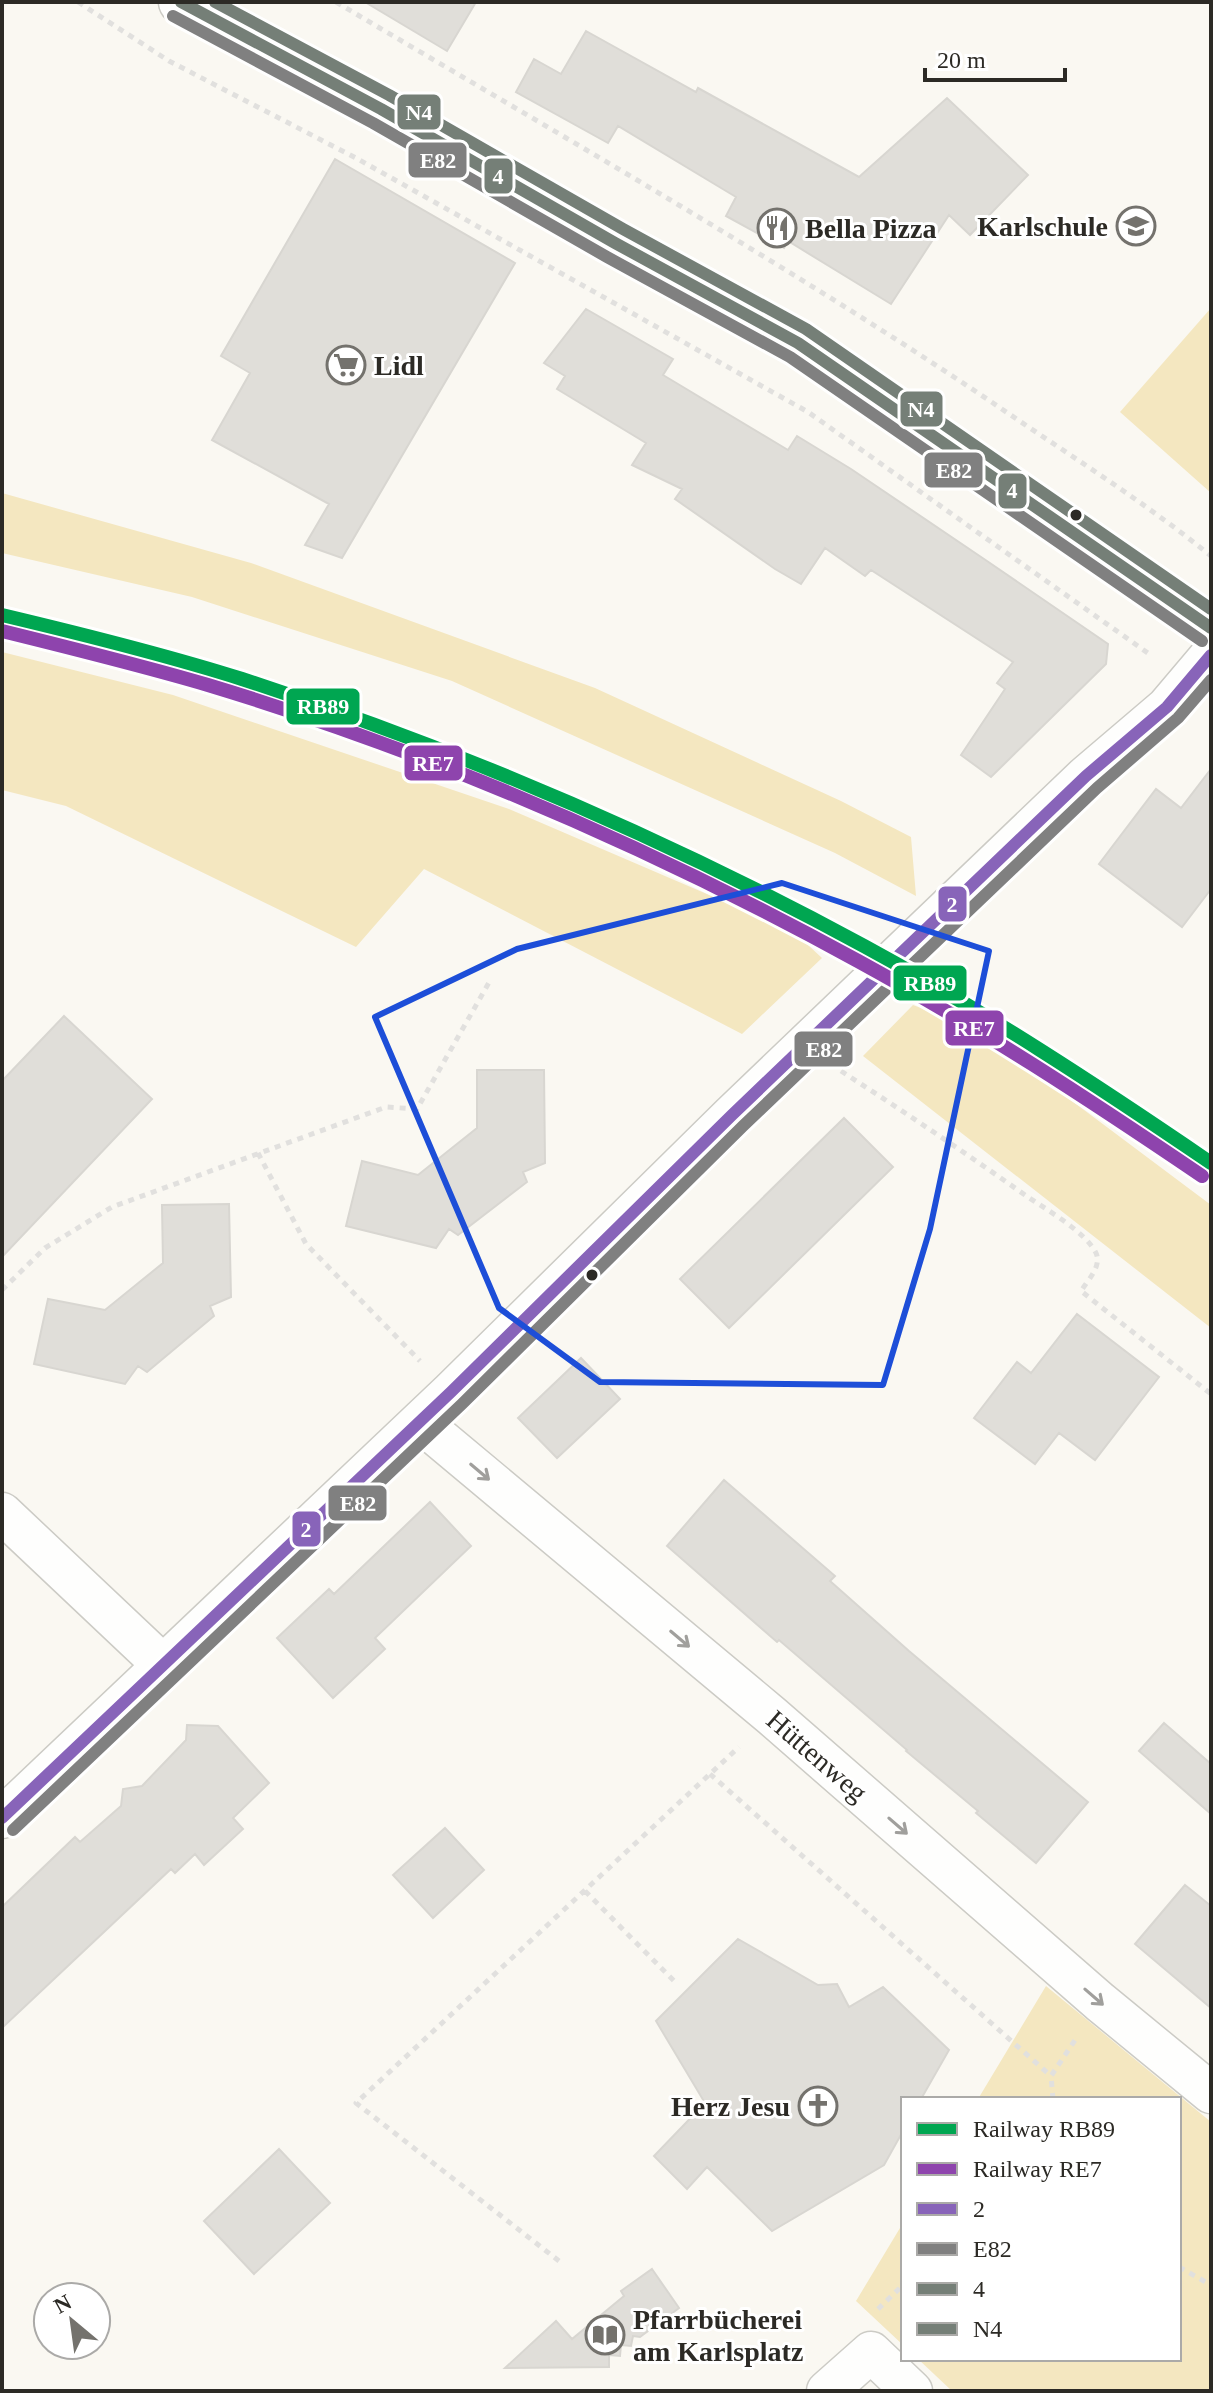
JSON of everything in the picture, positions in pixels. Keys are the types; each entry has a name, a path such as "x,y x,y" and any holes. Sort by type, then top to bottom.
{"main road":[{"path":"181,2 381,109 798,343 1211,628"}],"street":[{"path":"2,1818 420,1422 803,1047 1086,776 1167,707 1200,669"},
{"name":"Hüttenweg","path":"420,1422 772,1716 1100,2002 1211,2093"},
{"path":"2,1513 163,1665"},
{"path":"827,2391 871,2352 912,2391"}],"path":[{"path":"78,2 169,61 356,158 808,412 1200,669"},
{"path":"336,2 912,349 1167,520 1211,556"},
{"path":"2,1290 45,1248 112,1207 386,1107 417,1109 491,979"},
{"path":"803,1047 938,1134 1062,1220 1088,1242 1098,1256 1097,1268 1081,1291 1211,1394"},
{"path":"258,1153 306,1244 451,1392"},
{"path":"559,2261 356,2103 772,1716"},
{"path":"710,1774 1051,2076"},
{"path":"585,1891 677,1984"},
{"path":"1053,2097 1051,2076 1100,2002"},
{"path":"1181,2268 1211,2285"}],"highlighted area":[{"path":"782,883 989,951 930,1229 883,1385 600,1382 499,1308 375,1017 517,949"}],"shaded area":[{"path":"1211,308 1211,493 1120,412"},
{"path":"2,493 251,563 595,688 841,801 911,837 916,896 835,853 452,681 192,597 2,553"},
{"path":"2,652 173,695 509,809 793,931 822,958 742,1034 424,869 356,947 66,806 2,790"},
{"path":"913,1005 976,1029 1211,1205 1211,1328 863,1056"},
{"path":"1046,1986 1181,2097 979,2097"},
{"path":"1181,2097 1211,2122 1211,2391 952,2391 920,2361 1181,2361"},
{"path":"901,2226 901,2343 856,2301"}],"building":[{"path":"365,2 476,2 447,51"},
{"path":"586,31 696,92 698,88 859,177 947,98 1028,175 970,235 949,215 891,304 788,241 784,248 726,216 736,197 618,126 608,143 516,92 534,59 561,74"},
{"name":"Lidl","path":"335,159 515,263 342,558 305,545 329,504 212,440 250,373 221,356"},
{"path":"586,309 673,359 663,375 788,450 797,436 987,561 1108,644 1106,664 991,777 961,755 1005,689 997,683 1013,662 871,570 865,576 825,548 801,584 675,499 682,489 632,465 646,443 557,389 565,376 544,363"},
{"path":"1211,769 1211,889 1182,927 1099,864 1156,789 1181,808"},
{"path":"64,1016 152,1099 2,1257 2,1081"},
{"path":"477,1070 544,1070 545,1163 523,1172 527,1182 458,1235 449,1229 436,1248 346,1226 362,1161 418,1175 477,1128"},
{"path":"844,1118 893,1167 729,1328 680,1279"},
{"path":"229,1204 231,1297 210,1306 214,1316 147,1372 138,1366 125,1384 34,1364 48,1299 105,1310 163,1263 162,1205"},
{"path":"1077,1314 1159,1377 1095,1460 1059,1433 1035,1464 974,1418 1017,1362 1031,1373"},
{"path":"581,1358 620,1399 557,1458 518,1418"},
{"path":"724,1480 835,1576 830,1581 909,1651 1088,1802 1036,1863 667,1546"},
{"path":"430,1502 471,1546 375,1638 385,1649 333,1698 277,1638 329,1589 334,1594"},
{"path":"1164,1723 1211,1764 1211,1814 1139,1751"},
{"path":"187,1725 218,1726 269,1783 233,1818 243,1829 204,1865 195,1854 175,1873 171,1869 2,2028 2,1907 75,1837 80,1842 121,1806 123,1789 142,1786 186,1740"},
{"path":"445,1828 484,1870 433,1918 393,1875"},
{"path":"1185,1885 1211,1906 1211,2008 1135,1944"},
{"name":"Herz Jesu","path":"738,1939 818,1985 837,1984 849,2007 883,1987 949,2050 922,2097 901,2097 901,2135 884,2165 772,2231 707,2167 687,2189 654,2156 705,2103 656,2021"},
{"path":"279,2149 330,2203 254,2274 204,2221"},
{"path":"652,2269 679,2308 640,2337 633,2336 631,2346 621,2345 620,2356 609,2355 609,2367 505,2368 556,2321 572,2339 624,2296 621,2291"}],"rail line":[{"name":"RB89","path":"2,615 242,679 402,735 559,798 789,906 909,971 1040,1050 1211,1163"},
{"name":"RE7","path":"2,631 182,678 292,712 458,772 621,842 780,919 946,1011 1033,1064 1202,1176"}],"transit line":[{"name":"4","path":"181,2 381,109 798,343 1211,628"},
{"name":"N4","path":"215,2 389,95 806,329 1211,609"},
{"name":"E82","path":"173,16 373,123 790,357 1202,641"},
{"name":"2","path":"2,1818 451,1392 732,1115 1086,776 1167,707 1211,655"},
{"name":"E82","path":"13,1830 462,1404 743,1126 1097,788 1178,718 1211,680"}],"place":[{"name":"Karlschule","path":"1136,226"},
{"name":"Bella Pizza","path":"777,228"},
{"name":"Lidl","path":"346,365"},
{"name":"Herz Jesu","path":"818,2106"},
{"name":"Pfarrbücherei am Karlsplatz","path":"605,2335"}]}
